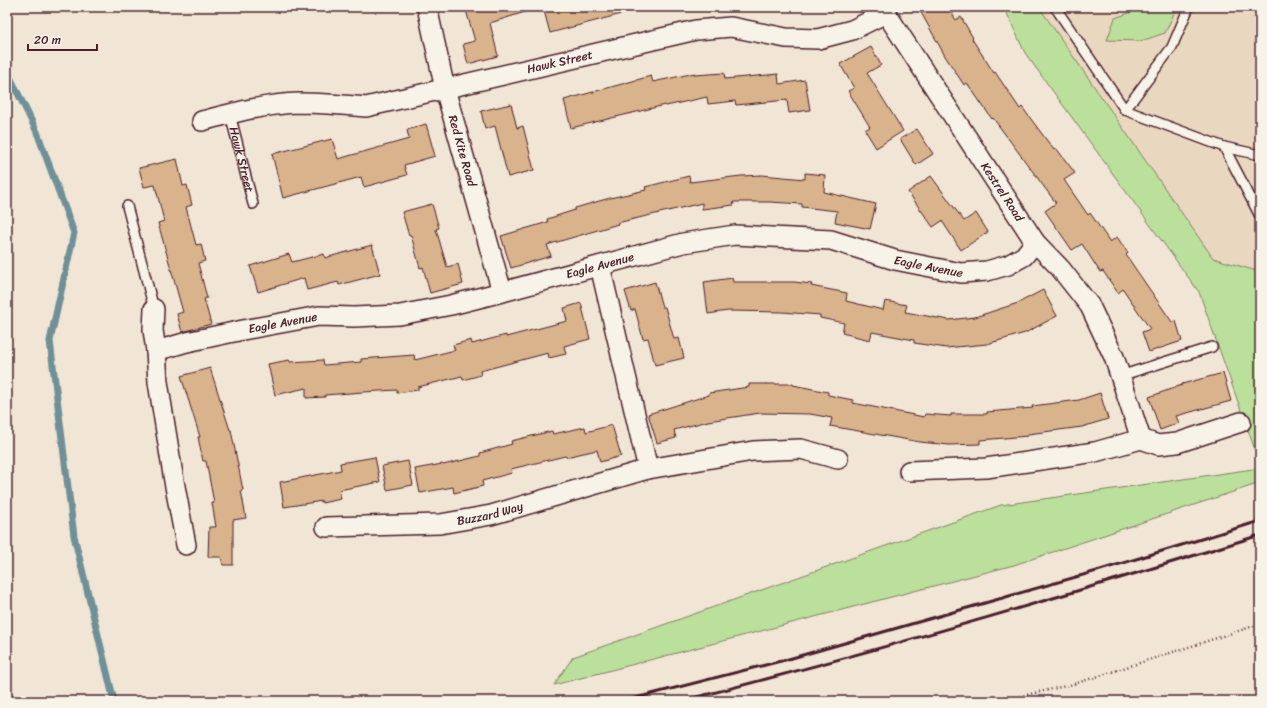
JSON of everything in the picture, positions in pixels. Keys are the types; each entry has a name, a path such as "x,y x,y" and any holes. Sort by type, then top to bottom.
{"street":[{"name":"Red Kite Road","path":"427,7 445,89 502,292"},
{"name":"Hawk Street","path":"202,121 262,107 297,103 366,107 696,30 731,27 786,38 818,39 852,30 885,10"},
{"name":"Kestrel Road","path":"885,10 1035,242 1060,268 1090,306 1114,357 1141,439"},
{"name":"Eagle Avenue","path":"156,351 188,342 243,330 319,316 354,317 400,315 502,292 683,243 734,235 831,240 895,260 961,274 987,271 1008,265 1024,256 1035,242"},
{"path":"600,266 648,470"},
{"path":"154,310 153,330 162,415 186,545"},
{"path":"909,471 986,468 1095,452 1141,439 1158,445 1178,443 1241,422"},
{"name":"Buzzard Way","path":"326,527 440,524 484,516 648,470 760,451 801,449 838,459"}],"lane":[{"path":"1055,7 1125,110 1224,147 1260,155"},
{"path":"1125,110 1172,47 1189,7"},
{"name":"Hawk Street","path":"230,114 253,204"},
{"path":"1224,147 1260,216"},
{"path":"127,206 154,310"},
{"path":"1120,376 1212,347"}],"path":[{"path":"1000,701 1074,684 1260,624"}],"shaded area":[{"path":"1039,7 1260,7 1260,272 1213,258"}],"green space":[{"path":"1004,7 1039,7 1213,258 1260,272 1260,464 1199,292 1025,53"},
{"path":"1144,7 1177,7 1165,33 1141,41 1107,40 1115,18"},
{"path":"1260,468 1260,483 1014,565 554,685 573,657 1001,505"}],"building":[{"path":"465,7 525,7 525,12 490,23 498,56 468,64 463,44 475,41"},
{"path":"543,7 624,7 625,13 550,33"},
{"path":"918,7 948,7 956,20 961,17 973,38 972,39 1020,109 1022,107 1054,150 1056,148 1075,173 1064,180 1088,215 1090,213 1110,242 1117,237 1128,253 1126,255 1172,322 1176,321 1182,341 1149,352 1142,332 1150,329 1123,289 1118,293 1103,271 1100,272 1082,244 1072,250 1045,211 1056,203 993,118 992,119 967,83 964,85 945,56"},
{"path":"871,47 881,65 867,73 903,131 876,148 865,130 870,127 848,91 854,88 840,64"},
{"path":"695,73 695,75 724,73 725,79 778,74 779,84 805,80 810,110 789,113 787,100 736,105 735,101 708,104 707,97 665,105 571,128 564,100 651,76 653,82"},
{"path":"511,104 517,128 523,126 534,170 508,177 495,126 485,129 481,111"},
{"path":"426,124 435,156 404,165 407,175 364,187 361,177 283,198 272,154 332,139 338,159 409,139 407,130"},
{"path":"917,129 933,154 916,165 900,139"},
{"path":"177,159 183,186 187,185 192,205 186,207 196,245 201,244 205,261 198,263 207,298 204,299 211,324 182,332 177,314 183,312 158,223 164,221 155,185 144,187 139,168"},
{"path":"805,173 825,175 824,192 876,204 870,229 835,222 837,211 802,207 802,204 733,202 734,205 702,209 702,203 617,223 618,224 547,245 551,256 511,268 501,236 548,222 547,219 575,210 575,208 646,190 645,187 689,176 690,182 762,175 805,179"},
{"path":"931,176 964,221 976,213 988,232 961,250 942,221 933,227 908,192"},
{"path":"432,204 439,228 436,229 447,267 458,264 463,284 430,293 423,267 420,268 411,235 409,236 402,212"},
{"path":"372,245 380,274 339,285 338,282 307,290 304,278 258,292 250,266 289,254 292,262 324,254 325,258"},
{"path":"732,278 733,282 794,282 812,284 811,286 847,293 846,301 883,310 885,301 907,305 905,312 949,320 975,317 1018,303 1043,290 1057,316 1025,333 987,344 946,348 914,343 914,340 872,332 870,340 842,333 844,323 820,318 820,315 782,312 728,311 708,314 704,282"},
{"path":"655,282 662,307 665,307 674,339 679,338 684,358 655,365 648,338 643,339 635,309 631,311 625,291"},
{"path":"581,303 590,339 564,346 566,354 549,358 548,353 480,371 481,375 463,380 462,376 418,387 418,390 397,393 397,390 325,395 325,397 306,398 306,388 275,395 268,364 289,360 290,362 323,360 324,365 361,362 361,359 414,355 415,360 455,350 453,345 471,340 472,344 567,321 564,308"},
{"path":"210,368 231,430 243,490 241,490 246,518 233,520 233,565 223,565 221,557 208,557 209,527 216,527 212,503 214,503 206,461 203,461 198,437 200,437 181,376"},
{"path":"1223,373 1231,401 1176,416 1179,423 1160,430 1149,397 1182,384"},
{"path":"749,384 793,384 828,392 828,395 853,400 853,403 924,417 925,414 951,416 951,414 987,414 987,412 1033,408 1032,406 1079,400 1100,393 1108,419 1082,427 1028,434 1028,436 980,440 980,444 949,445 920,442 830,426 832,418 810,414 760,413 708,421 674,430 676,438 657,443 648,414 709,395 709,393 749,387"},
{"path":"612,425 621,456 600,462 597,450 511,469 512,473 482,481 483,486 454,493 453,487 420,493 415,469 443,465 480,456 480,453 512,444 511,441 552,431 553,434 585,427 586,432"},
{"path":"375,457 380,482 339,490 341,499 322,503 322,501 284,507 280,482 341,470 340,463"},
{"path":"408,461 413,485 387,490 382,466"}],"waterway":[{"path":"7,71 37,132 74,233 50,341 74,536 114,701"}],"railway":[{"path":"624,701 785,660 1097,571 1260,521"},
{"path":"681,701 826,663 971,622 1260,535"}]}
